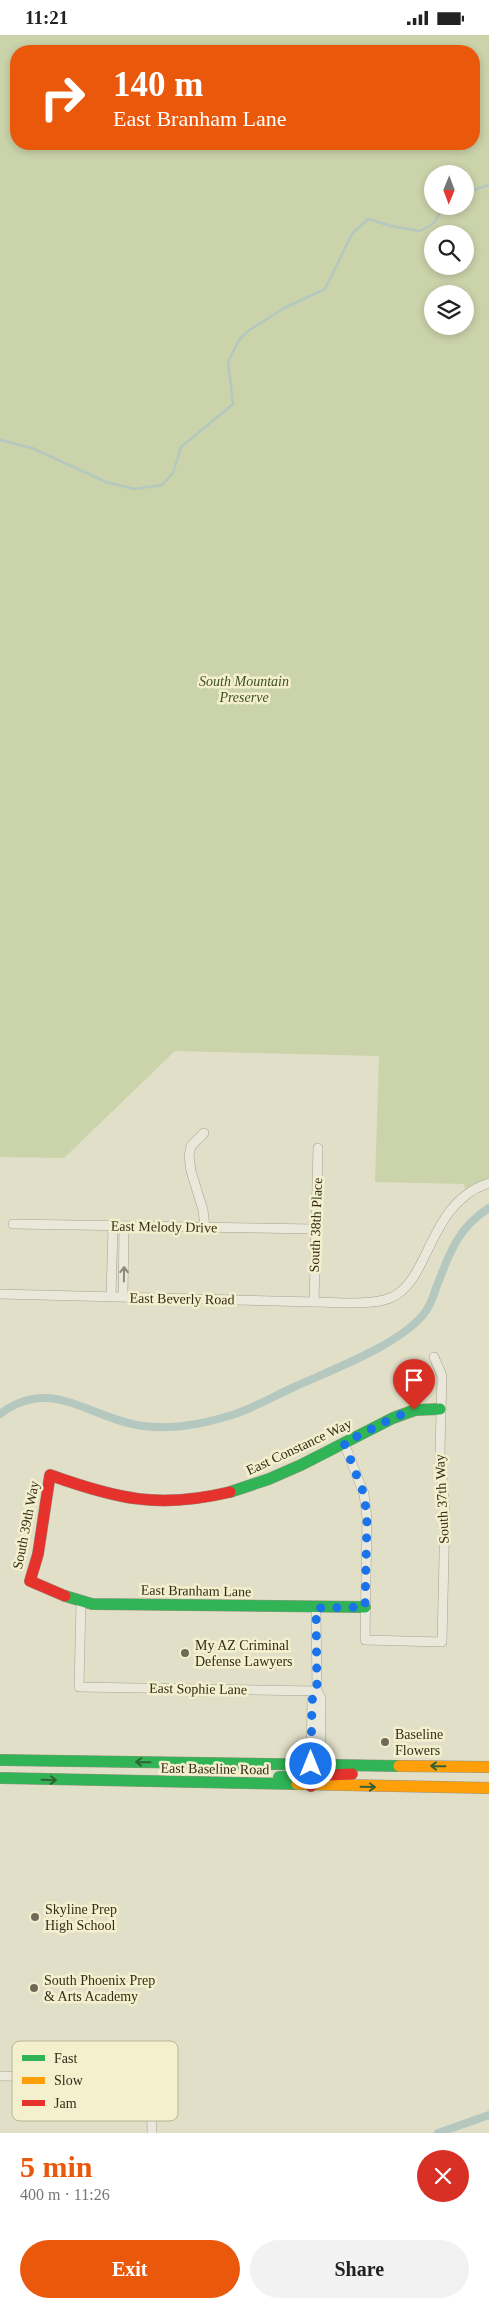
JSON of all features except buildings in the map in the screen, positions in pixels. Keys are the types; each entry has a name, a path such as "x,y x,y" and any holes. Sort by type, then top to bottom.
{"main road":[{"name":"East Constance Way","path":"50,1475 95,1492 134,1500 172,1502 222,1496 267,1481 393,1418 414,1410 440,1409"},
{"name":"South 39th Way","path":"30,1581 38,1554 50,1475"},
{"name":"East Branham Lane","path":"30,1581 92,1604 316,1608 365,1607"},
{"name":"East Baseline Road","path":"0,1760 315,1775 488,1788"},
{"name":"East Baseline Road","path":"0,1778 244,1785 386,1765 488,1767"},
{"path":"488,1767 488,1788"}],"street":[{"path":"204,1133 191,1146 189,1156 191,1171 203,1210 205,1227"},
{"name":"South 38th Place","path":"314,1302 318,1148"},
{"name":"East Beverly Road","path":"0,1294 314,1302 364,1302 390,1299 407,1286 447,1214 466,1195 489,1183"},
{"name":"East Melody Drive","path":"13,1224 315,1229"},
{"path":"111,1297 113,1225"},
{"path":"123,1297 124,1225"},
{"name":"South 37th Way","path":"365,1607 365,1640 442,1641 445,1514 440,1450 442,1376 434,1357"},
{"path":"344,1443 364,1494 367,1518 365,1607"},
{"name":"East Sophie Lane","path":"81,1601 79,1687 317,1691"},
{"path":"315,1775 316,1722 312,1700 317,1691 316,1608"}],"green space":[{"name":"South Mountain Preserve","path":"0,35 489,35 489,1181 466,1192 464,1184 375,1182 379,1056 175,1051 64,1158 0,1157"}],"waterway":[{"path":"474,190 489,185"},
{"path":"0,440 32,448 106,482 134,489 162,485 173,473 181,447 233,404 228,362 239,340 248,331 284,308 325,289 352,234 368,219 391,226 420,231 434,223 439,215"},
{"path":"0,1414 19,1403 37,1398 54,1399 71,1403 124,1422 143,1426 166,1427 210,1421 248,1409 381,1347 412,1326 429,1306 455,1243 469,1224 489,1208"},
{"path":"438,2133 489,2115"}],"traffic: fast":[{"path":"230,1492 269,1479 301,1465 393,1418 415,1410 440,1409"},
{"path":"65,1596 92,1604 365,1607"},
{"path":"0,1760 399,1766"},
{"path":"279,1777 302,1776 320,1765"},
{"path":"0,1778 297,1784"}],"traffic: slow":[{"path":"399,1766 489,1767"},
{"path":"297,1784 489,1788"}],"traffic: jam":[{"path":"65,1596 30,1581 38,1554 50,1475 96,1490 138,1499 181,1500 230,1492"},
{"path":"311,1786 327,1775 352,1774"}],"place":[{"name":"My AZ Criminal Defense Lawyers","path":"185,1653"},
{"name":"Baseline Flowers","path":"385,1742"},
{"name":"Skyline Prep High School","path":"35,1917"},
{"name":"South Phoenix Prep & Arts Academy","path":"34,1988"}],"route":[{"path":"311,1764 312,1700 317,1691 316,1608 365,1607 367,1518 364,1494 344,1443 393,1418 414,1410"}]}
